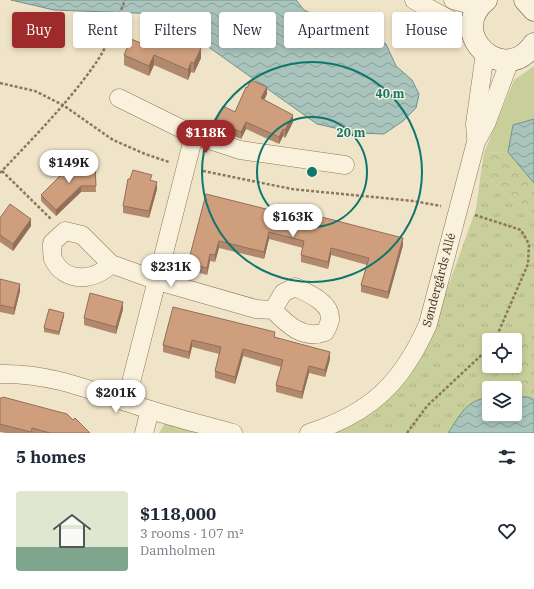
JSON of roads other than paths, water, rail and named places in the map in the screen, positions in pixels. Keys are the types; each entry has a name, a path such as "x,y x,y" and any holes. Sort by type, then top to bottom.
{"street":[{"path":"414,0 472,32"},
{"path":"453,0 482,3 473,20 472,32 478,45 485,53 500,60 510,60 522,55 534,44"},
{"path":"526,0 534,10"},
{"name":"Søndergårds Allé","path":"476,142 475,124 485,53"},
{"name":"Søndergårds Allé","path":"308,433 333,425 358,412 381,395 401,374 417,350 428,324 476,142 486,124 510,60"},
{"path":"119,98 194,135 240,150 345,165"},
{"path":"126,402 194,135"},
{"path":"111,264 104,272 93,277 78,278 63,270 53,259 52,243 65,231 82,235 111,264 158,281 256,310 273,310"},
{"path":"0,374 12,373 54,379 150,410 233,433"},
{"path":"144,433 150,410"}],"water":[{"path":"11,0 296,0 304,10 308,12 284,12 284,48 384,48 384,43 386,44 396,66 412,80 419,94 416,108 403,121 384,134 357,133 317,124 210,48 211,12 140,13 54,10"},
{"path":"534,119 534,183 508,152 513,125"},
{"path":"522,397 528,397 534,400 534,433 448,433 464,410 469,405 481,399 482,421 522,421"}]}
